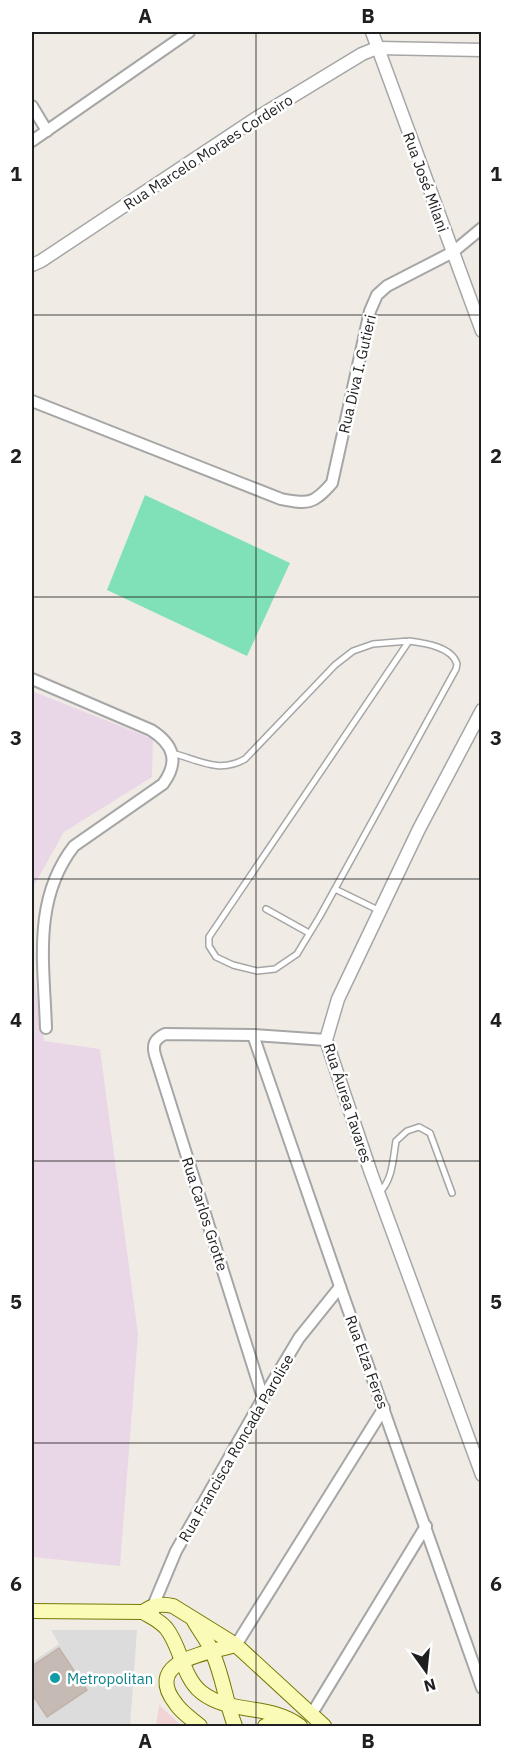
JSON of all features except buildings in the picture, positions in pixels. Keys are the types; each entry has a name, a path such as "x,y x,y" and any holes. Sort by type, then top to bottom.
{"main road":[{"path":"32,1611 150,1612 163,1604 173,1606 236,1645 324,1726"},
{"path":"150,1612 173,1639 191,1681 198,1690 227,1706 272,1712 295,1723"},
{"path":"191,1617 213,1652 222,1679 227,1706 235,1726"},
{"path":"200,1726 177,1706 165,1684 165,1678 182,1661 236,1645"},
{"path":"265,1726 276,1721 295,1723 311,1715"}],"street":[{"path":"32,141 189,32"},
{"name":"Rua José Milani","path":"372,32 482,332"},
{"path":"377,48 482,50"},
{"name":"Rua Marcelo Moraes Cordeiro","path":"32,272 36,263 255,119 342,65 377,48"},
{"path":"32,106 47,131"},
{"name":"Rua Diva I. Gutieri","path":"32,401 281,499 304,503 314,500 332,483 370,311 377,295 387,286 453,252 482,228"},
{"path":"32,679 151,730 166,740 172,753 169,776 163,784 74,846 52,881 44,915 46,1028"},
{"name":"Rua Áurea Tavares","path":"482,710 455,758 338,999 326,1040 482,1475"},
{"name":"Rua Carlos Grotte","path":"254,1035 165,1034 154,1042 155,1055 263,1398"},
{"path":"254,1035 326,1040"},
{"name":"Rua Elza Feres","path":"254,1035 340,1287 482,1688"},
{"name":"Rua Francisca Roncada Parolise","path":"150,1612 176,1551 263,1398 299,1338 340,1287"},
{"path":"236,1645 384,1408"},
{"path":"311,1715 426,1526"}],"lane":[{"path":"172,753 225,768 234,765 245,759 335,665 353,651 373,644 410,641 429,644 453,656 457,664 335,889 297,954 275,969 257,971 232,965 216,957 209,946 209,937 410,641"},
{"path":"335,889 380,911"},
{"path":"266,909 309,933"},
{"path":"379,1193 386,1186 396,1141 407,1131 419,1127 430,1133 452,1193"}],"shaded area":[{"path":"32,691 153,739 152,777 64,832 33,887 34,977 44,1041 100,1049 138,1334 120,1566 32,1557"},
{"path":"51,1630 137,1630 130,1726 32,1726 32,1705 34,1703 32,1699 32,1662 59,1644"},
{"path":"159,1705 182,1726 156,1726"}],"green space":[{"path":"145,495 290,563 247,656 107,590"}],"place":[{"name":"Metropolitan","path":"55,1678"}]}
